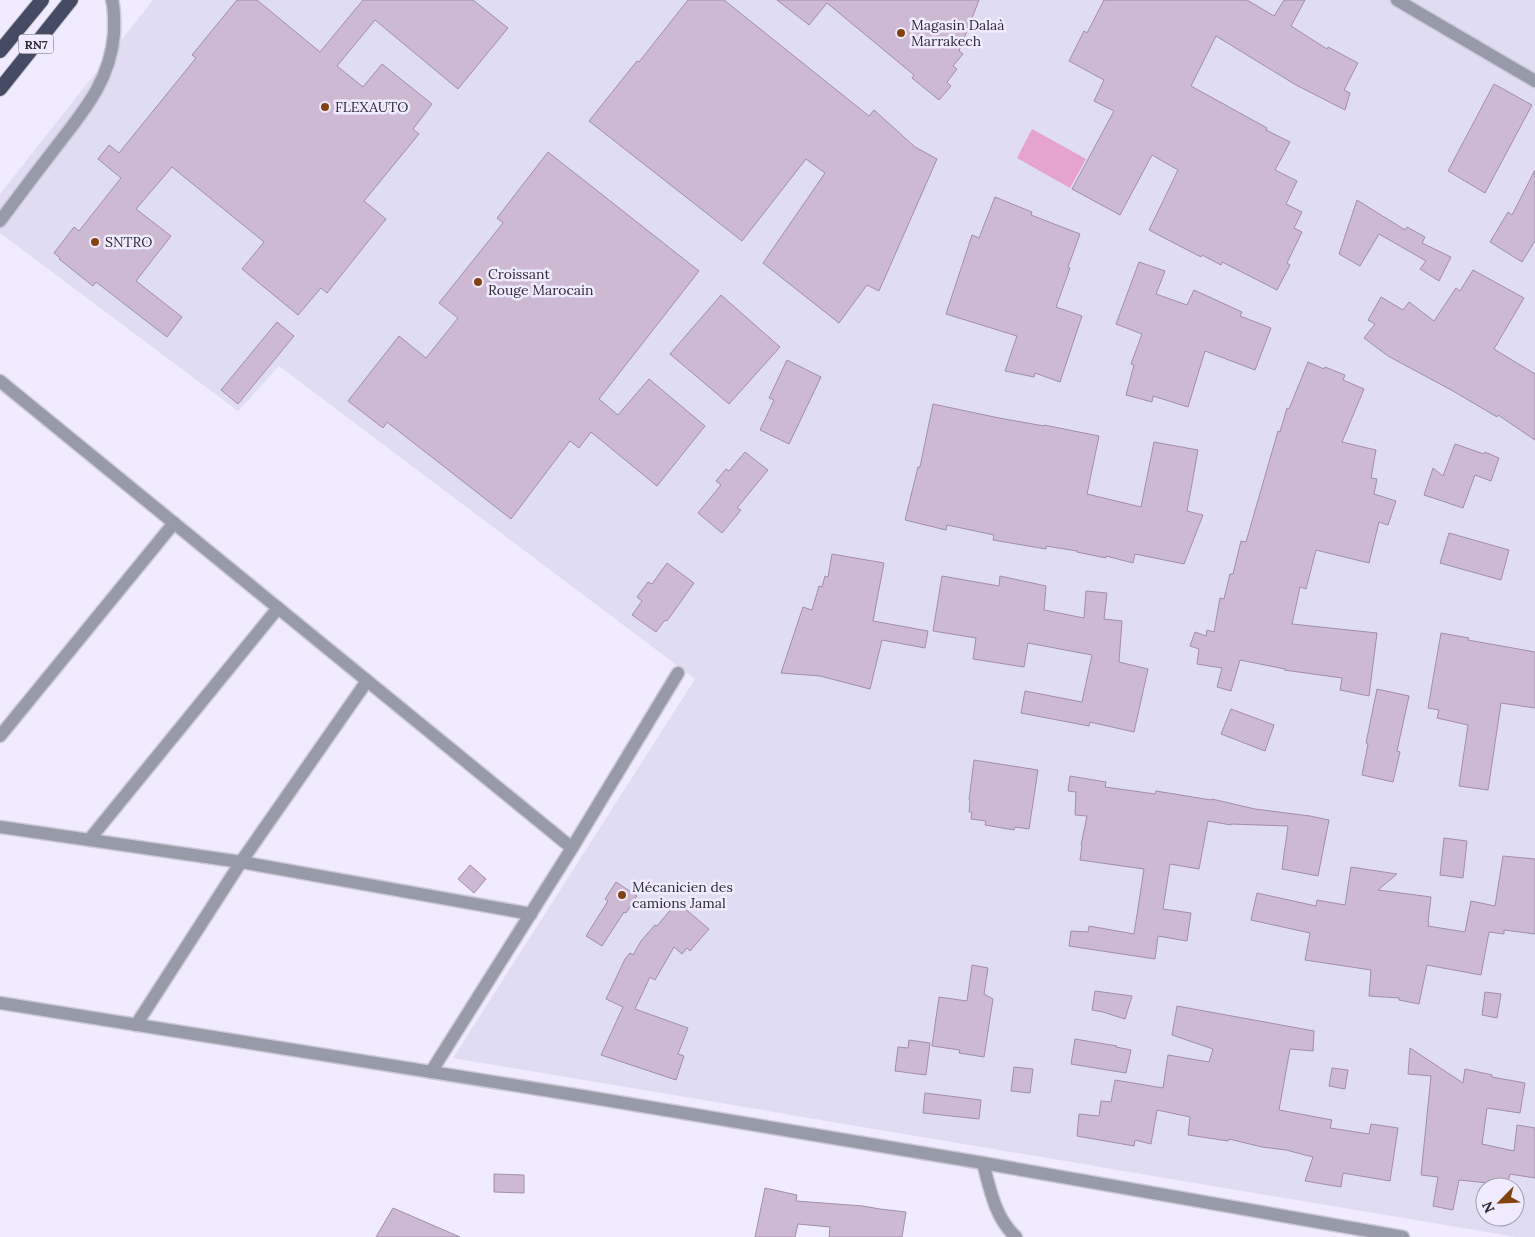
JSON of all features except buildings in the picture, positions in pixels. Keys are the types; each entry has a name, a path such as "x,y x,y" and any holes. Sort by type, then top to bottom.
{"highway":[{"name":"RN7","path":"0,51 42,0"},
{"name":"RN7","path":"0,89 71,0"}],"street":[{"path":"0,221 86,108 103,80 113,44 112,0"},
{"path":"1397,0 1535,81"},
{"path":"0,381 572,848"},
{"path":"0,736 174,523"},
{"path":"89,840 278,608"},
{"path":"431,1072 572,848 678,673"},
{"path":"136,1024 241,862 367,681"},
{"path":"0,827 241,862 530,914"},
{"path":"0,1003 983,1163 1402,1237"},
{"path":"983,1163 995,1207 1002,1220 1016,1237"}],"shaded area":[{"path":"153,0 1535,0 1535,1237 1516,1237 453,1058 695,679 279,366 238,411 0,233 0,194"},
{"path":"1032,129 1086,159 1070,188 1017,158"}],"place":[{"name":"Magasin Dalaà Marrakech","path":"901,33"},
{"name":"FLEXAUTO","path":"325,107"},
{"name":"SNTRO","path":"95,242"},
{"name":"Croissant Rouge Marocain","path":"478,282"},
{"name":"Mécanicien des camions Jamal","path":"622,895"}]}
